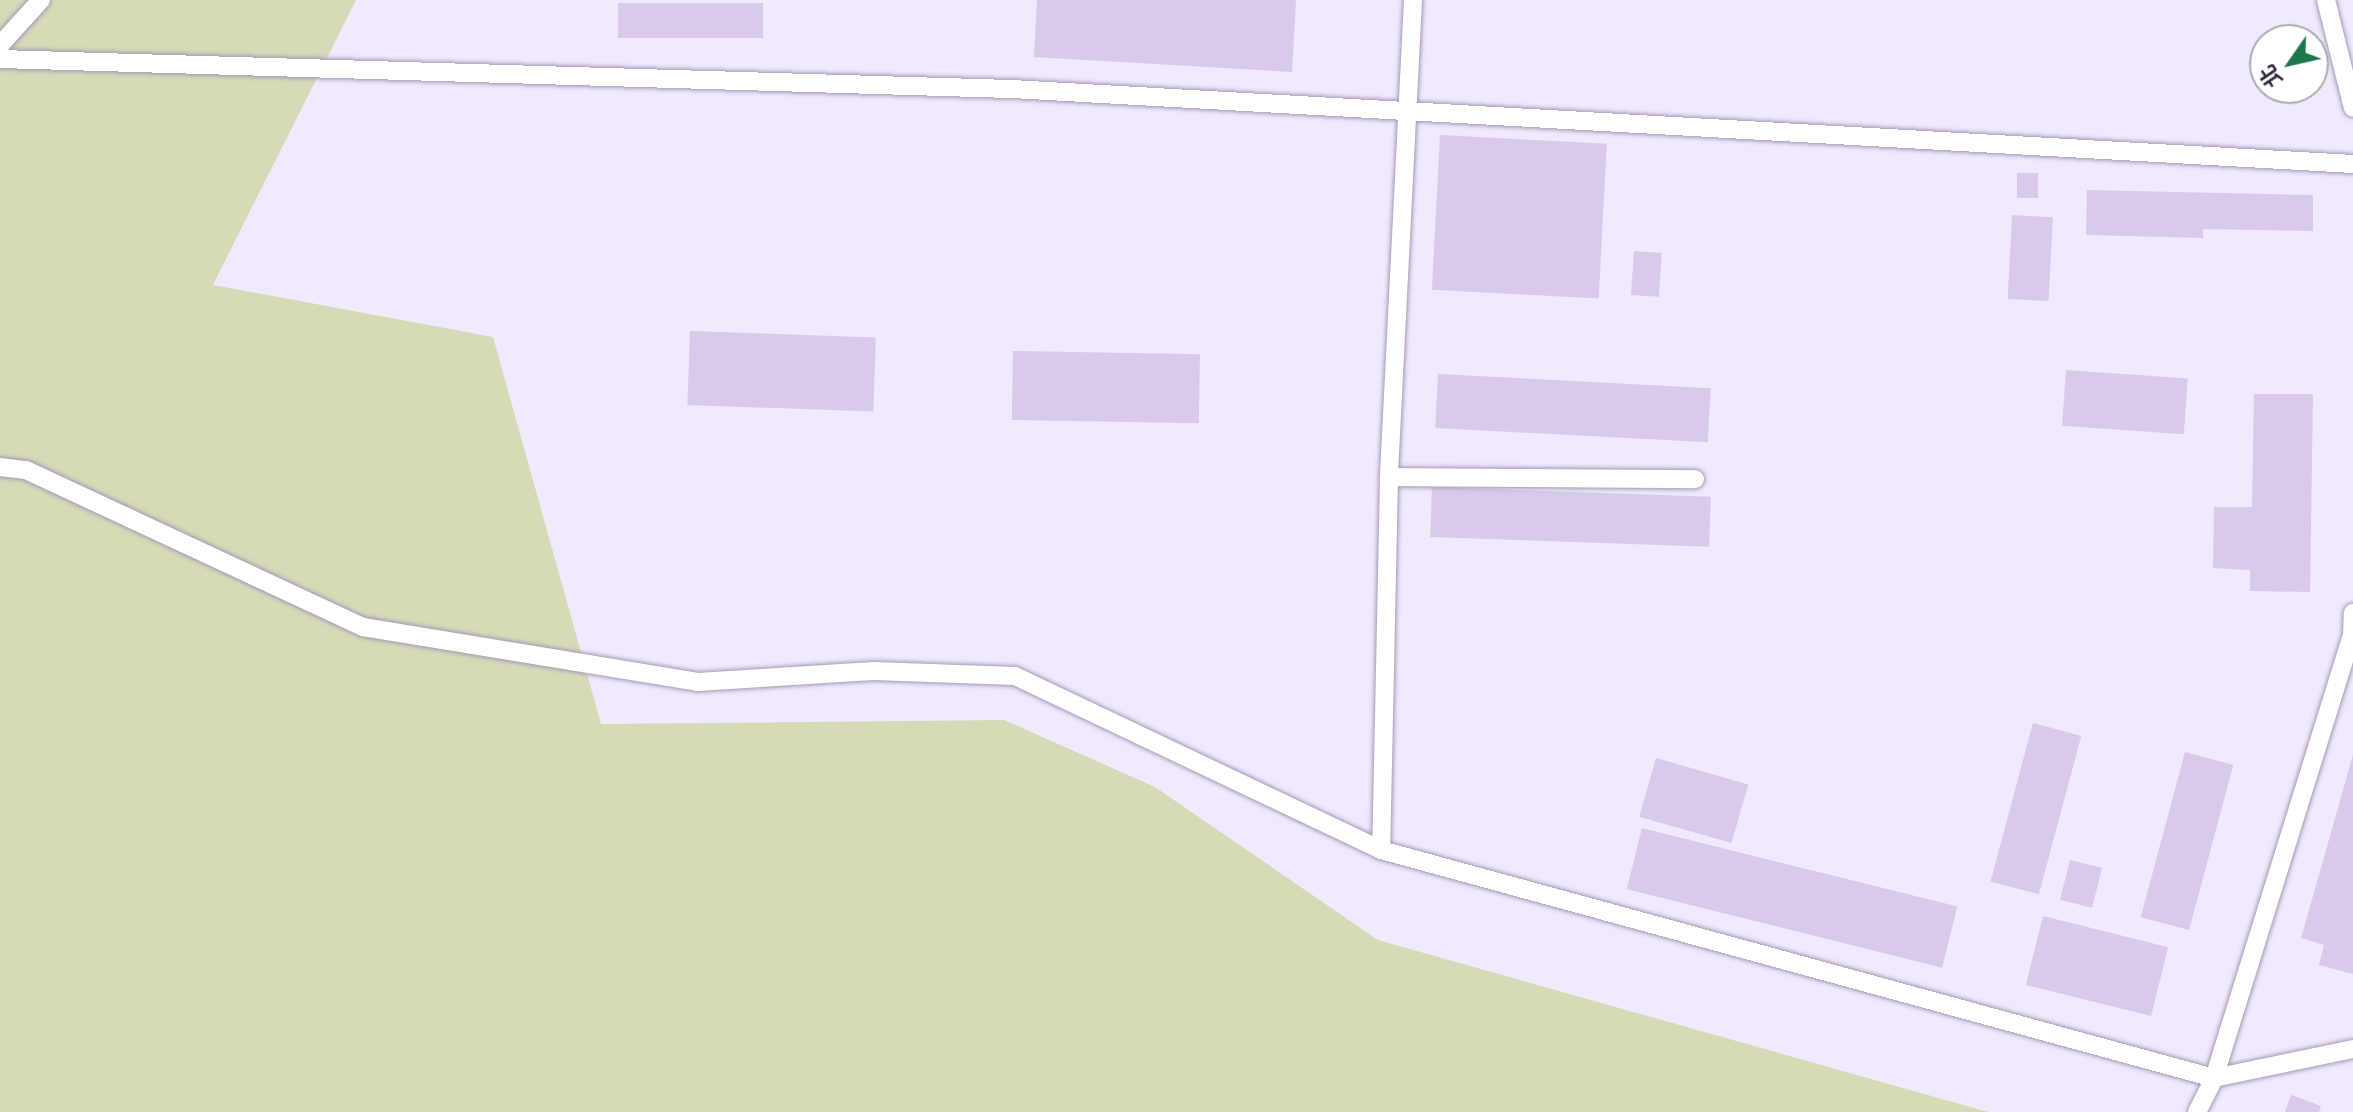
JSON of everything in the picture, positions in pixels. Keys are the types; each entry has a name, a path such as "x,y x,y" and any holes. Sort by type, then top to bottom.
{"lane":[{"path":"0,45 41,0"},
{"path":"1381,850 1389,477 1404,111 1413,0"},
{"path":"2326,0 2353,108"},
{"path":"0,59 996,89 2353,164"},
{"path":"0,467 26,470 363,627 698,682 874,671 1015,676 1381,850 2214,1078 2353,1049"},
{"path":"1389,477 1695,479"},
{"path":"2197,1112 2214,1078 2352,636 2353,613"}],"green space":[{"path":"0,0 356,0 213,285 493,337 601,724 1004,720 1155,787 1378,940 1988,1112 0,1112"}],"building":[{"path":"1037,0 1296,0 1292,72 1034,57"},
{"path":"618,3 763,3 763,38 618,38"},
{"path":"1440,135 1607,144 1599,299 1432,290"},
{"path":"2017,173 2038,173 2038,198 2017,198"},
{"path":"2087,190 2313,195 2313,231 2203,229 2203,238 2086,235"},
{"path":"2012,215 2053,217 2049,301 2008,299"},
{"path":"1634,251 1662,253 1659,297 1631,295"},
{"path":"690,331 876,337 873,411 687,405"},
{"path":"1013,351 1200,354 1199,423 1012,420"},
{"path":"2066,370 2188,379 2184,434 2062,426"},
{"path":"1438,374 1711,388 1708,442 1435,428"},
{"path":"2254,394 2313,394 2310,592 2250,591 2250,570 2213,568 2214,507 2252,507"},
{"path":"1432,487 1711,497 1709,547 1430,537"},
{"path":"2033,723 2081,736 2039,894 1991,881"},
{"path":"2185,752 2233,765 2189,930 2141,917"},
{"path":"2353,755 2353,974 2319,965 2324,945 2301,938"},
{"path":"1656,758 1748,784 1731,843 1639,817"},
{"path":"1642,828 1957,907 1942,968 1627,889"},
{"path":"2070,860 2102,868 2092,908 2060,900"},
{"path":"2043,916 2168,947 2151,1016 2026,985"},
{"path":"2291,1095 2321,1106 2319,1112 2285,1112"}]}
